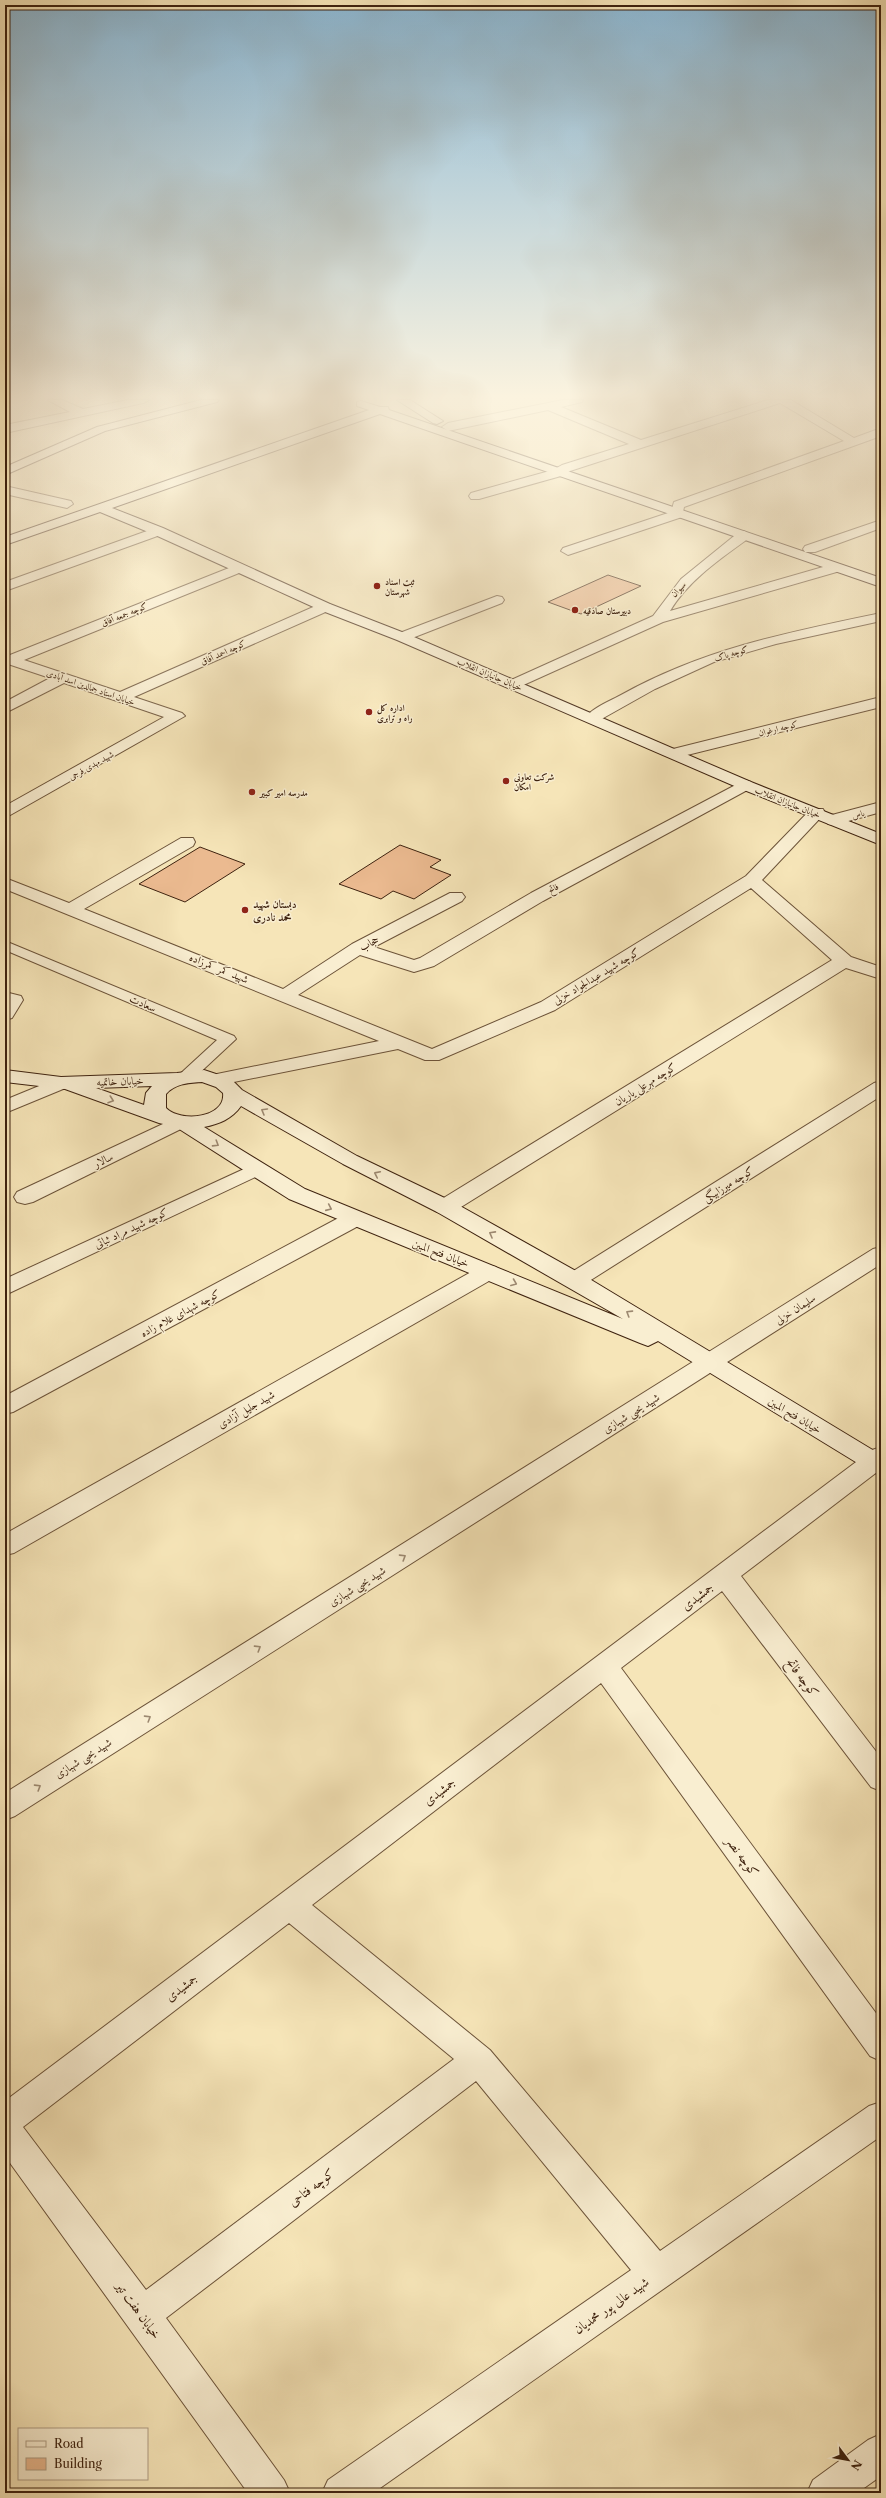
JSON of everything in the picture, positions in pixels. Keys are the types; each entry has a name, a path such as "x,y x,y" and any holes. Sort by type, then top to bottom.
{"street":[{"path":"5,541 75,517"},
{"name":"خیابان جانبازان انقلاب","path":"122,517 158,531 325,607 402,637 675,753 745,785 881,840"},
{"path":"568,551 660,517"},
{"path":"695,517 881,584"},
{"path":"700,517 810,549 881,573"},
{"path":"810,549 881,524"},
{"path":"5,587 158,531"},
{"name":"سیوان","path":"658,619 670,597 695,572 744,535"},
{"path":"810,549 835,568"},
{"name":"کوچه جمعه آفاق","path":"8,659 239,568"},
{"path":"514,684 658,619 835,568"},
{"path":"402,637 497,600"},
{"name":"کوچه احمد آفاق","path":"121,697 325,607"},
{"name":"کوچه پاک","path":"593,718 645,687 709,659 781,638 881,617"},
{"name":"خیابان استاد جمالدین اسد آبادی","path":"8,659 177,716"},
{"path":"5,708 64,677"},
{"name":"کوچه ارغوان","path":"675,753 881,702"},
{"name":"شهید مهدی فرجی","path":"5,813 177,716"},
{"name":"فاتح","path":"358,948 414,966 427,962 537,897 745,785"},
{"name":"یاس","path":"834,820 881,808"},
{"name":"کوچه شهید عبدالجواد خزلی","path":"432,1056 548,1006 752,880 817,813"},
{"path":"71,909 187,842"},
{"path":"752,880 820,942 844,961 881,973"},
{"name":"شهید کمر کمرزاده","path":"5,883 286,995 432,1056"},
{"name":"حجاب","path":"286,995 358,948 456,897"},
{"name":"کوچه مهرعلی یاریان","path":"445,1207 844,961"},
{"path":"5,998 14,1000 5,1014"},
{"path":"219,1079 400,1043"},
{"name":"خیابان خاتمیه","path":"5,1076 61,1083 183,1078"},
{"path":"204,1076 219,1079 229,1085 234,1094 234,1103 227,1112 215,1119 200,1123 177,1122 158,1113 153,1104 154,1095 161,1087 183,1078 204,1076"},
{"path":"5,1107 61,1083"},
{"name":"خیابان خاتمیه","path":"61,1083 177,1122"},
{"name":"کوچه میرزابیگی","path":"575,1280 881,1087"},
{"name":"خیابان فتح المبین","path":"234,1094 350,1160 445,1207 575,1280 710,1363 879,1461"},
{"name":"خیابان فتح المبین","path":"177,1122 297,1194 354,1219 710,1363"},
{"name":"سالار","path":"25,1197 177,1122"},
{"name":"کوچه شهید مراد ثباتی","path":"5,1288 257,1169"},
{"name":"کوچه شهدای غلام زاده","path":"5,1406 354,1219"},
{"name":"سلیمان خزلی","path":"710,1363 881,1254"},
{"name":"شهید جلیل آزادی","path":"5,1546 488,1272"},
{"name":"شهید یحیی شهبازی","path":"5,1808 710,1363"},
{"name":"جمشیدی","path":"5,2121 604,1666 879,1461"},
{"name":"کوچه فاتح","path":"725,1575 881,1779"},
{"name":"کوچه نصر","path":"604,1666 881,2046"},
{"path":"290,1905 479,2060 656,2273"},
{"name":"کوچه فتاحی","path":"142,2314 479,2060"},
{"name":"شهید عالی پور محمدیان","path":"341,2493 881,2117"},
{"name":"خیابان هفت تیر","path":"5,2129 142,2314 271,2493"},
{"path":"826,2493 881,2453"}],"lane":[{"name":"سعادت","path":"5,945 228,1039 183,1078"}],"building":[{"path":"608,575 641,586 581,614 548,602"},
{"path":"400,845 441,860 430,867 451,875 414,899 393,891 381,899 339,884"},
{"path":"200,847 245,864 185,902 139,884"}],"place":[{"name":"ثبت اسناد شهرستان","path":"377,586"},
{"name":"دبیرستان صادقیه","path":"575,610"},
{"name":"اداره کل راه و ترابری","path":"369,712"},
{"name":"شرکت تعاونی امکان","path":"506,781"},
{"name":"مدرسه امیر کبیر","path":"252,792"},
{"name":"دبستان شهید محمد نادری","path":"245,910"}]}
